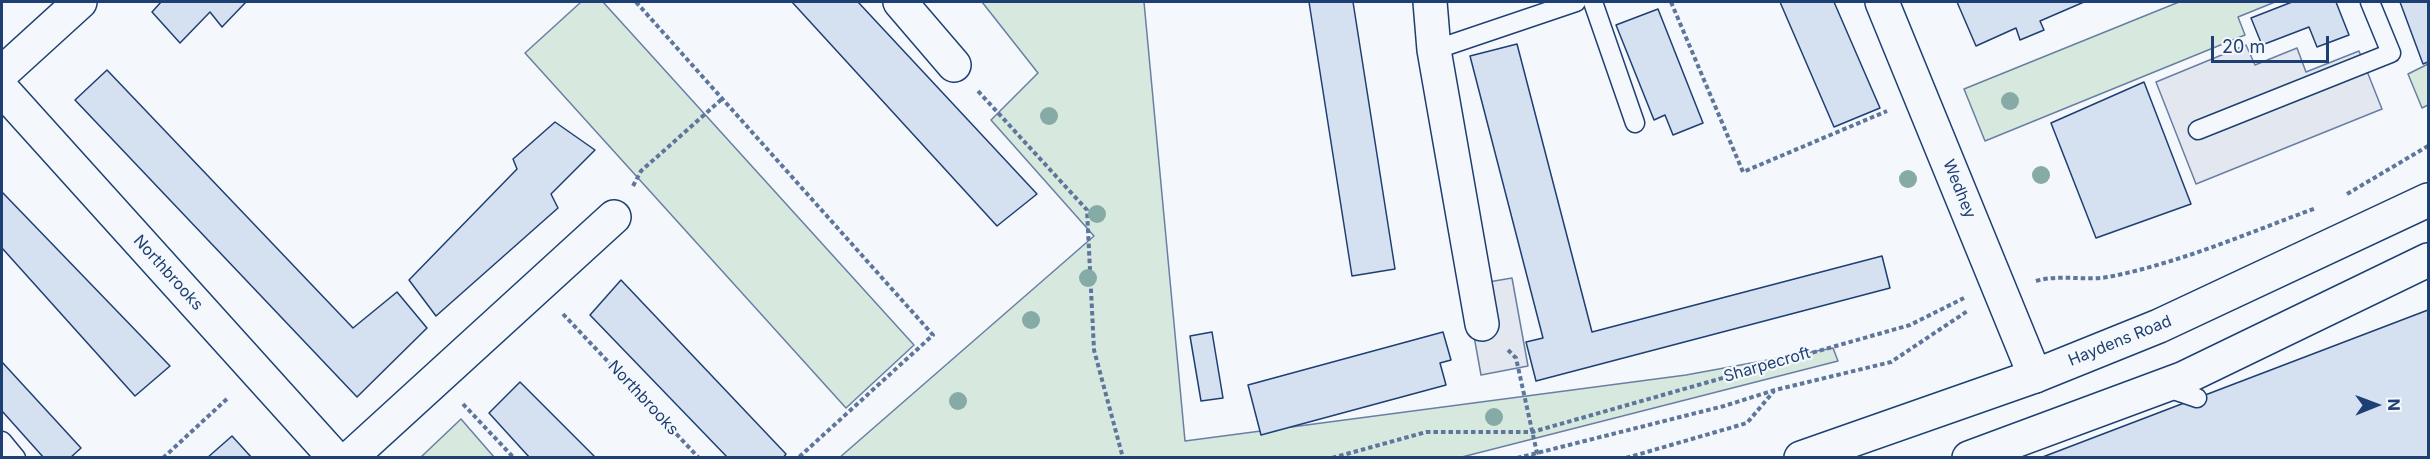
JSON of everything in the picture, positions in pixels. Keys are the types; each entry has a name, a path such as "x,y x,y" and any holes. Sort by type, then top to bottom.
{"street":[{"path":"2,73 80,2"},
{"path":"900,2 954,65"},
{"path":"1430,2 1434,50 1482,324"},
{"name":"Wedhey","path":"1882,2 2036,376"},
{"name":"Northbrooks","path":"2,90 335,458"},
{"name":"Haydens Road","path":"1801,458 2036,376 2159,326 2428,200"},
{"path":"350,458 614,217"},
{"path":"1969,458 2182,379 2428,260"}],"lane":[{"path":"1434,50 1576,2"},
{"path":"1593,2 1635,123"},
{"path":"2198,130 2391,53 2370,2"},
{"path":"2163,386 2197,398"},
{"path":"2,441 16,458"}],"path":[{"path":"636,2 933,335 798,458"},
{"path":"1671,2 1743,172 1921,96"},
{"path":"954,65 1087,210 1094,350 1123,458"},
{"path":"614,217 641,171 722,99"},
{"name":"Sharpecroft","path":"1332,458 1426,432 1532,432 1910,325 1997,282"},
{"name":"Northbrooks","path":"538,287 699,458"},
{"path":"1482,324 1516,358 1537,453 1531,458"},
{"path":"437,378 514,458"},
{"path":"1626,458 1747,423 1775,390"},
{"path":"163,458 230,396"}],"shaded area":[{"path":"581,2 603,2 914,345 846,408 525,53"},
{"path":"982,2 1144,2 1185,441 1686,375 1833,348 1838,361 1462,457 839,458 1094,236 991,120 1038,73"},
{"path":"2179,2 2275,2 2238,17 2245,35 1985,141 1964,89"},
{"path":"2246,45 2255,65 2297,48 2306,72 2359,51 2382,109 2196,184 2156,82"},
{"path":"2428,64 2428,105 2422,108 2408,74"},
{"path":"1512,278 1528,366 1481,375 1465,286"},
{"path":"461,419 494,457 421,457"}],"building":[{"path":"161,2 246,2 222,27 210,12 180,43 152,12"},
{"path":"792,2 858,2 1037,194 997,226"},
{"path":"1309,2 1353,2 1395,269 1352,276"},
{"path":"1780,2 1834,2 1880,108 1834,127"},
{"path":"1957,2 2084,2 2040,21 2044,30 2020,40 2016,28 1976,46"},
{"path":"2292,2 2336,2 2349,35 2317,47 2309,27 2262,45 2251,18"},
{"path":"2400,2 2428,2 2428,62 2423,64"},
{"path":"1658,9 1703,123 1673,135 1665,115 1654,120 1616,25"},
{"path":"1517,44 1592,332 1882,256 1890,288 1536,381 1526,342 1543,338 1470,56"},
{"path":"107,70 353,328 397,292 427,328 357,397 75,100"},
{"path":"2144,82 2191,204 2096,238 2051,123"},
{"path":"555,122 595,150 551,194 558,208 436,316 409,280 517,169 513,159"},
{"path":"2,192 170,366 135,396 2,248"},
{"path":"621,280 786,454 783,458 728,458 590,315"},
{"path":"2428,310 2428,458 2040,458"},
{"path":"1212,332 1223,398 1201,401 1190,336"},
{"path":"1443,332 1451,360 1440,363 1446,385 1261,435 1248,385"},
{"path":"2,362 81,448 70,458 44,458 2,411"},
{"path":"520,382 596,458 530,458 489,413"},
{"path":"232,436 252,458 207,458"}]}
